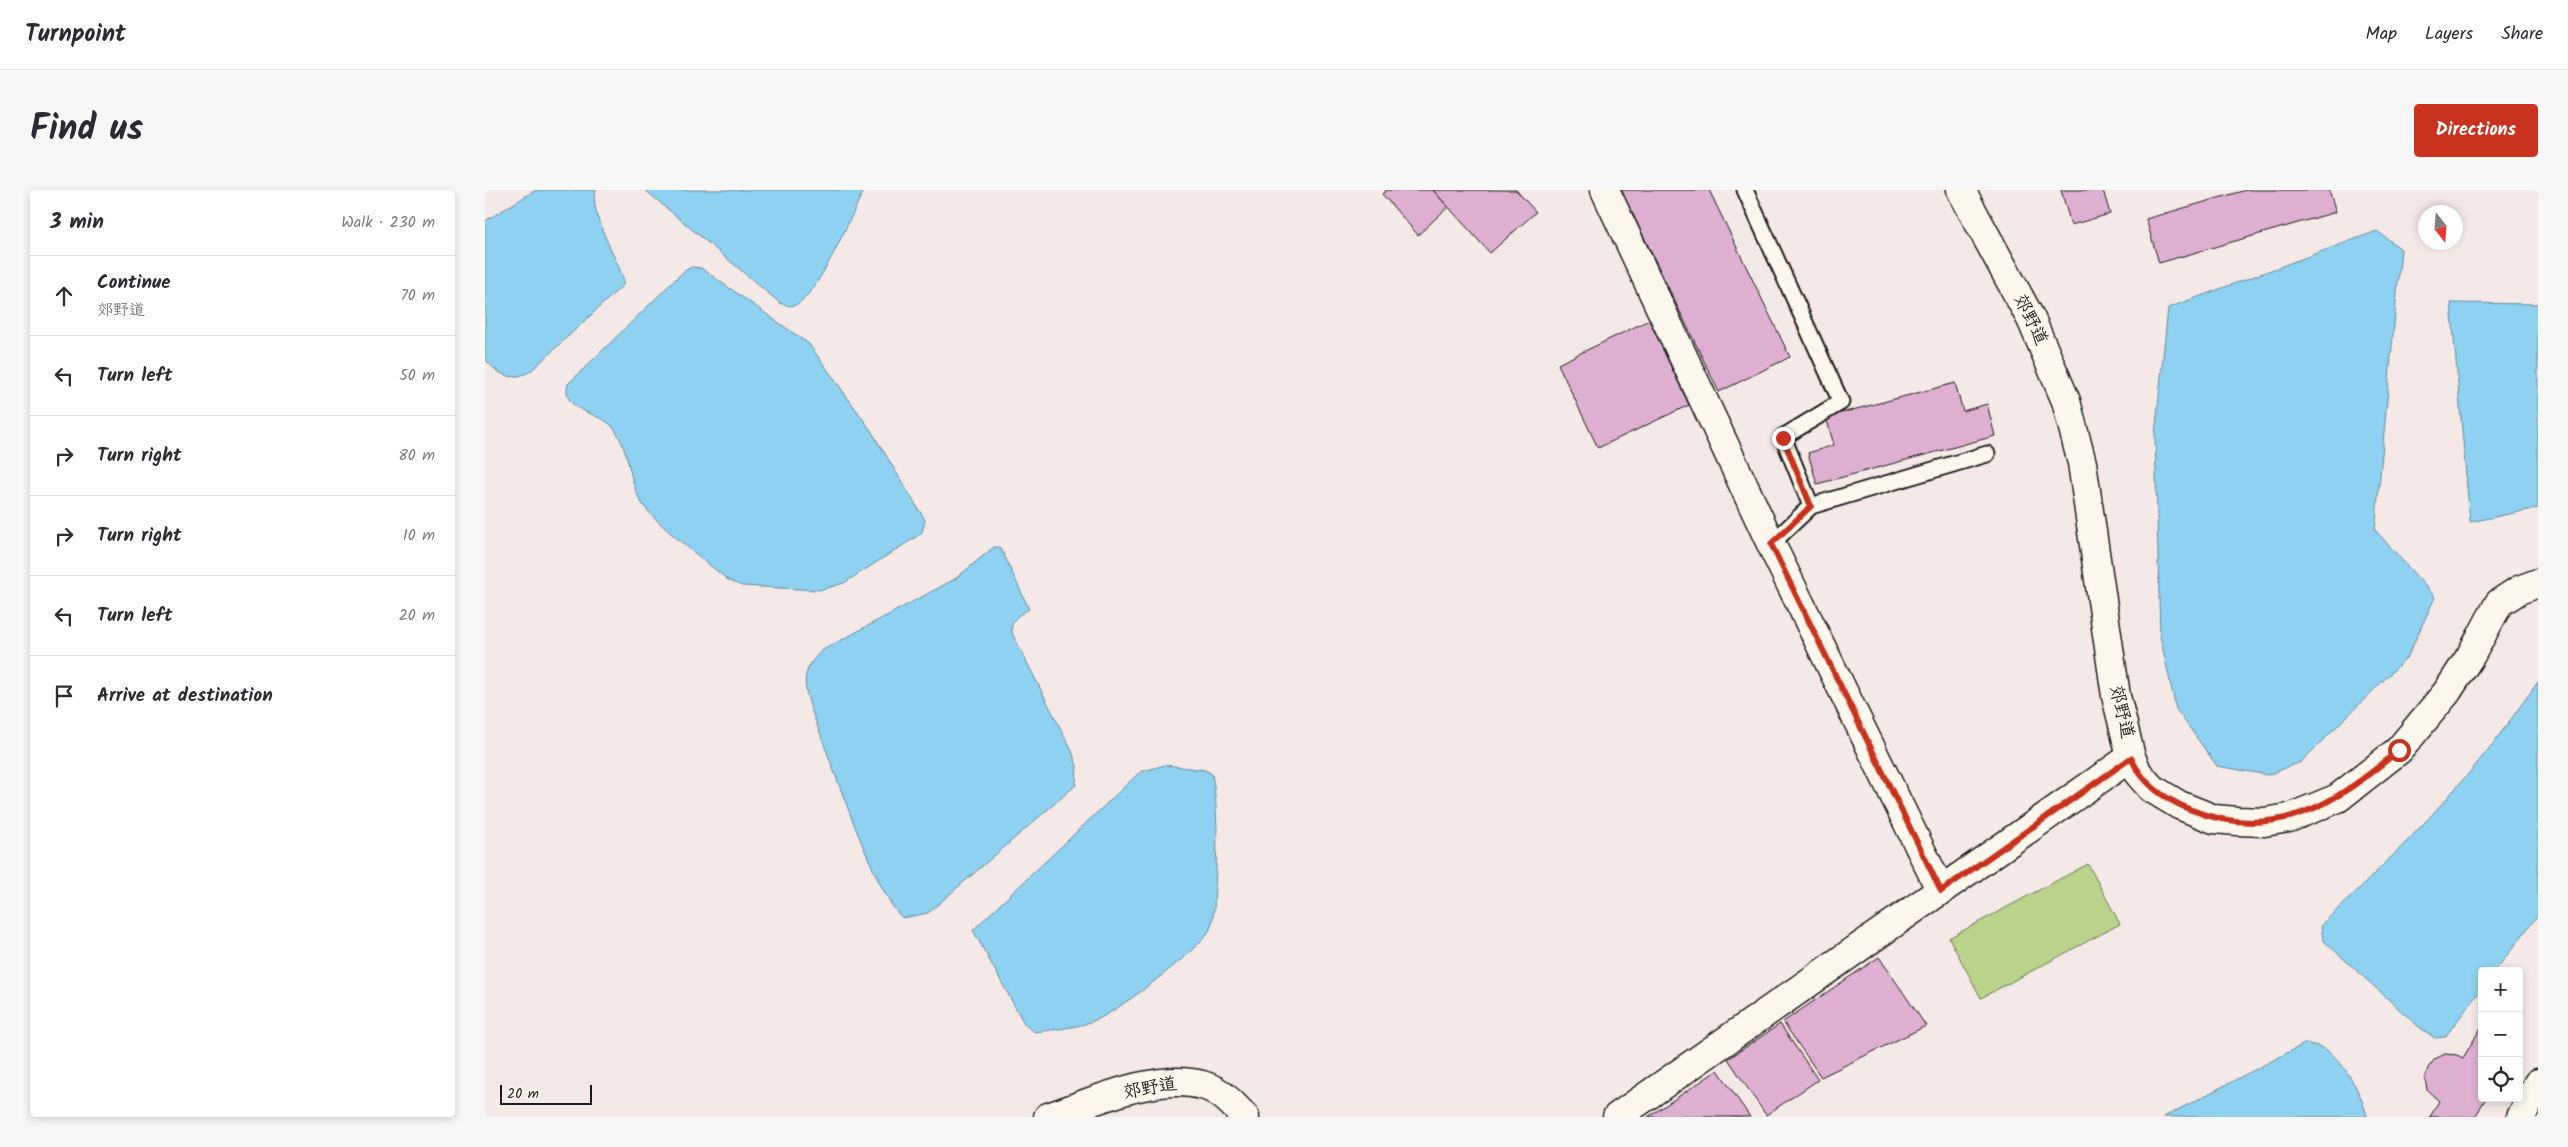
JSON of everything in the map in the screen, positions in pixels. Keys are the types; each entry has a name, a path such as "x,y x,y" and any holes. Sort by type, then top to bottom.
{"street":[{"path":"1605,190 1771,544 1941,891"},
{"name":"郊野道","path":"1961,190 2031,319 2066,401 2082,463 2113,677 2131,758 2138,773 2151,788 2179,805 2214,819 2264,822 2289,818 2315,808 2352,788 2399,750 2447,692 2471,655 2499,603 2519,590 2538,583"},
{"path":"1617,1117 2131,758"},
{"name":"郊野道","path":"1048,1117 1127,1090 1157,1084 1184,1082 1203,1085 1216,1092 1230,1101 1245,1117"},
{"path":"2521,1117 2538,1083"}],"lane":[{"path":"1745,190 1841,402 1783,438 1811,506"},
{"path":"1771,544 1811,506 1987,454"}],"green space":[{"path":"2088,864 2120,924 1981,998 1949,938"}],"water":[{"path":"536,190 596,190 594,199 599,222 624,281 623,285 531,371 511,377 496,370 485,359 485,221"},
{"path":"645,190 864,190 834,253 814,287 804,299 791,306 780,303"},
{"path":"2377,231 2401,249 2375,530 2435,597 2408,656 2301,762 2268,775 2217,766 2176,709 2160,636 2155,435 2168,308"},
{"path":"692,267 701,268 809,344 870,429 925,520 922,532 844,583 831,587 818,590 742,586 728,580 681,542 646,509 636,491 625,451 617,433 611,425 582,410 570,400 567,393 568,384 684,271"},
{"path":"2451,303 2538,304 2538,508 2470,522"},
{"path":"994,547 999,547 1003,553 1029,609 1015,618 1012,624 1012,633 1072,751 1077,766 1076,785 928,913 903,918 892,905 880,883 853,821 811,709 805,684 807,671 821,651 955,579"},
{"path":"2538,682 2538,915 2498,967 2478,967 2478,993 2445,1037 2435,1038 2419,1027 2323,940 2321,925 2428,819 2488,750"},
{"path":"1165,765 1205,770 1212,774 1217,816 1217,845 1214,909 1210,929 1204,938 1177,963 1108,1014 1098,1019 1067,1028 1035,1032 1025,1025 973,930 1140,772"},
{"path":"2306,1043 2321,1047 2329,1052 2344,1068 2361,1098 2367,1117 2164,1117"}],"building":[{"path":"1387,190 1433,190 1448,207 1418,235 1382,194"},
{"path":"1433,190 1516,190 1536,212 1490,253"},
{"path":"1621,190 1709,190 1790,357 1719,392"},
{"path":"2061,190 2103,190 2110,214 2071,225"},
{"path":"2246,190 2329,190 2336,212 2159,263 2146,219"},
{"path":"1649,320 1689,405 1598,448 1558,364"},
{"path":"1955,383 1963,411 1987,404 1995,436 1817,484 1808,453 1834,445 1826,417"},
{"path":"1879,957 1926,1026 1821,1077 1783,1022"},
{"path":"1780,1024 1818,1080 1766,1115 1728,1059"},
{"path":"2478,1033 2478,1102 2484,1102 2475,1117 2430,1117 2439,1101 2427,1090 2425,1078 2428,1068 2435,1059 2445,1054 2457,1055 2463,1058"},
{"path":"1718,1070 1750,1117 1648,1117"}],"route":[{"path":"1783,438 1811,506 1771,544 1941,891 2131,758 2138,773 2151,788 2179,805 2214,819 2264,822 2289,818 2338,798 2366,778 2399,750"}]}
